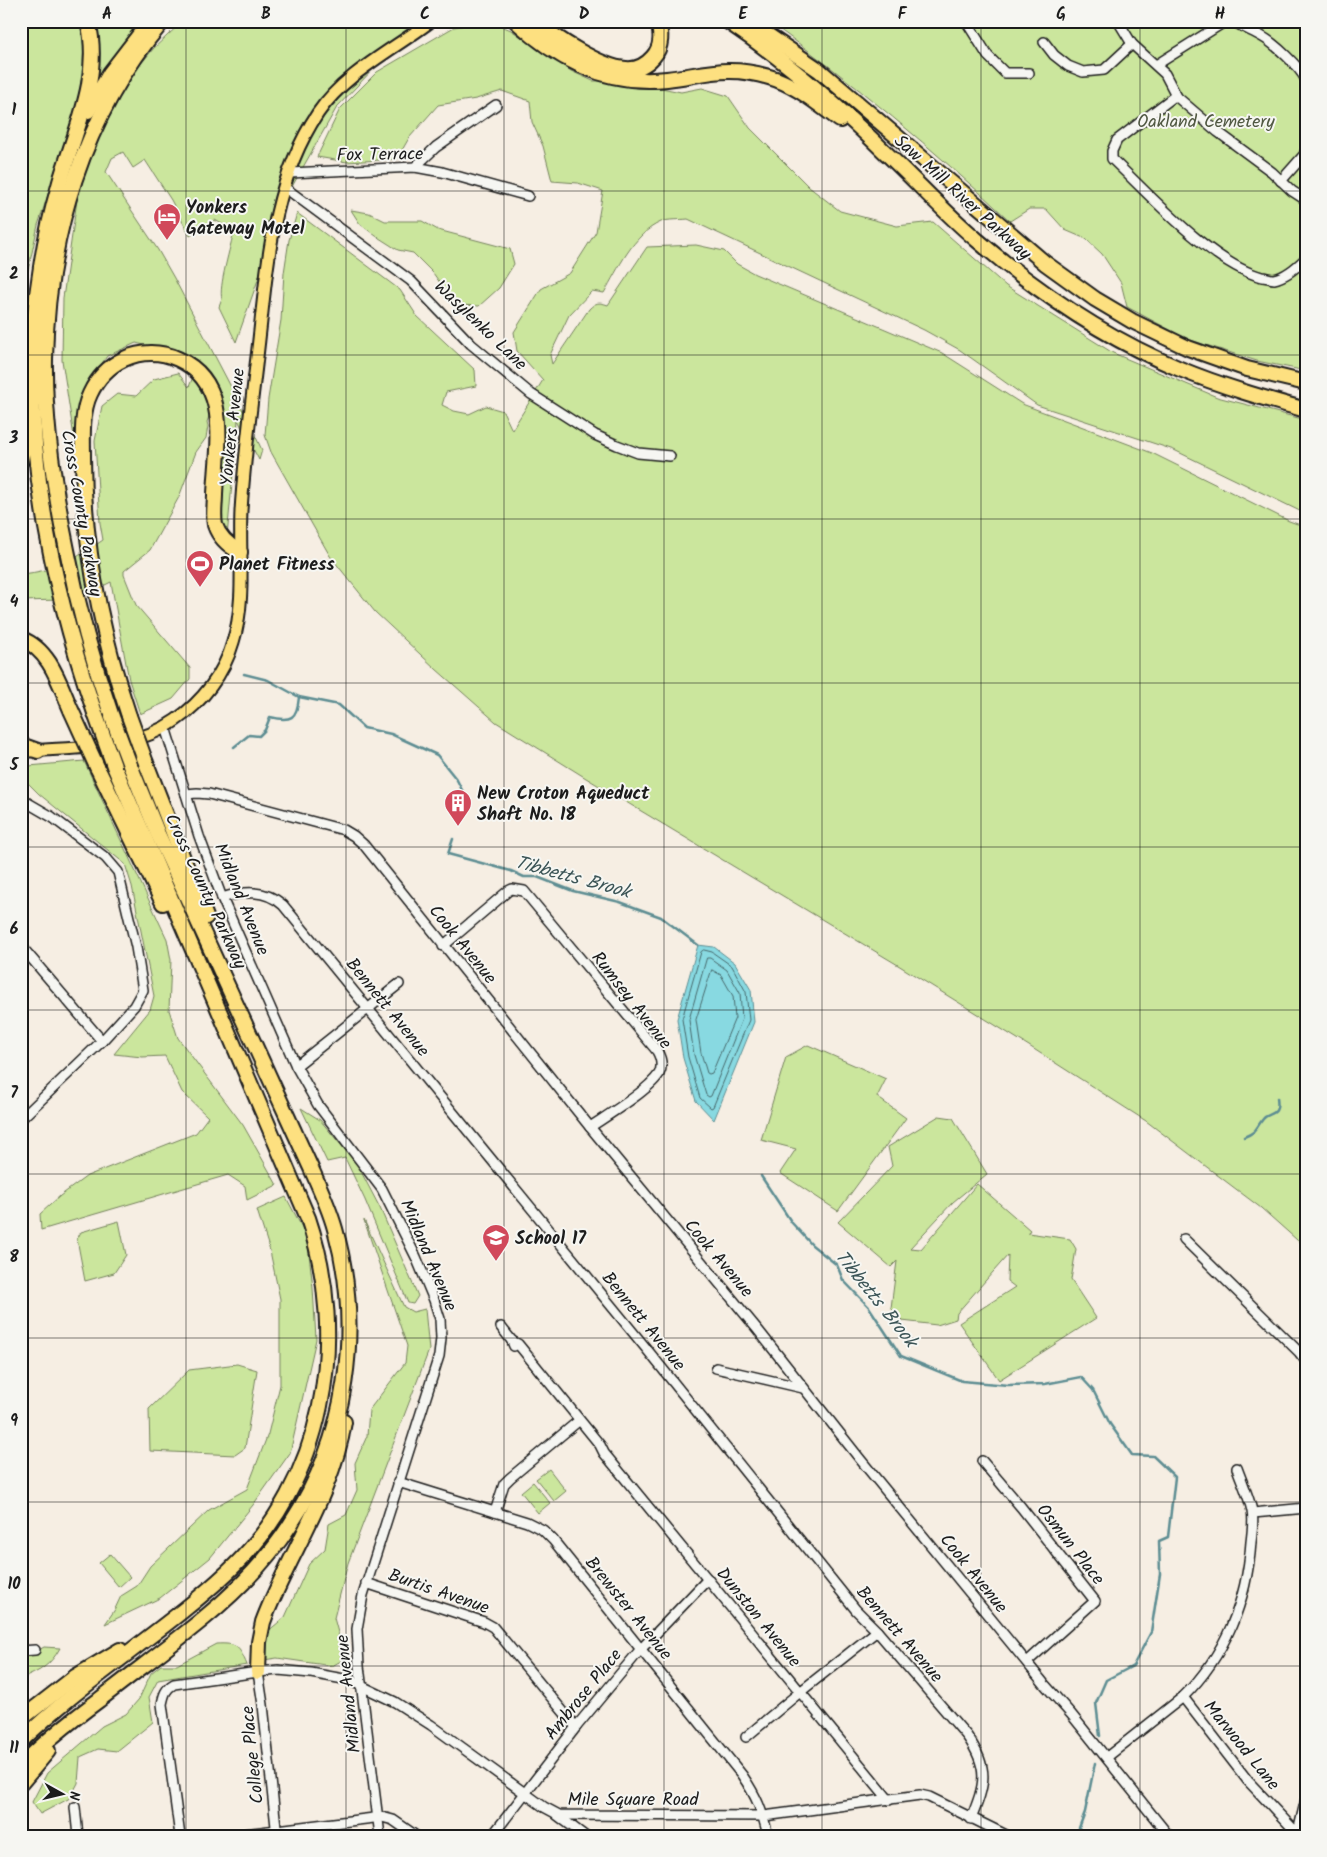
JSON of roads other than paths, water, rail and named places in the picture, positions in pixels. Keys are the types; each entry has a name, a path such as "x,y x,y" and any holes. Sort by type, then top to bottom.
{"highway":[{"path":"69,152 83,110 90,78 92,43 88,21"},
{"path":"69,152 87,113 110,73 150,21"},
{"name":"Cross County Parkway","path":"99,1699 204,1618 241,1584 275,1546 298,1514 319,1470 333,1434 344,1382 349,1335 348,1301 335,1228 310,1166 158,834 112,717 84,626 62,528 54,478 47,410 46,343 50,293 64,214 78,168 94,128 134,58 164,21"},
{"path":"151,36 170,21"},
{"path":"516,21 538,41 558,55 607,75 656,80 728,70 771,77 797,89 885,152"},
{"path":"535,21 586,55 615,67 626,69 643,65 655,55 660,40 657,21"},
{"name":"Saw Mill River Parkway","path":"727,21 808,82 885,152 951,216 998,258 1046,295 1124,342 1179,369 1236,390 1306,410"},
{"name":"Saw Mill River Parkway","path":"747,21 812,66 865,108 1045,263 1095,299 1132,321 1188,348 1247,369 1306,383"},
{"path":"755,21 776,40"},
{"name":"Cross County Parkway","path":"69,152 56,198 41,266 34,328 32,390 38,468 52,553 70,629 96,716 114,766 297,1190 313,1233 321,1262 326,1293 327,1354 322,1400 314,1434 300,1471 283,1504 266,1529 240,1560 215,1584 166,1623"},
{"path":"232,993 212,932 129,716 106,641 97,600 88,546 83,428 86,404 94,386 113,365 137,355 165,354 192,367 207,382 214,396 218,415 215,524 226,542 240,552"},
{"path":"21,460 32,390"},
{"path":"21,639 32,644 46,659 162,901 198,962"},
{"path":"21,745 38,751"},
{"path":"258,1672 259,1642 265,1617 320,1498 339,1446 345,1413 344,1382"},
{"path":"21,1719 75,1677 166,1623"},
{"path":"21,1741 55,1710 166,1623"},
{"path":"21,1766 53,1735 99,1699"},
{"path":"21,1783 44,1755 99,1699"}],"main road":[{"name":"Yonkers Avenue","path":"21,752 120,743 148,735 182,716 199,700 215,680 227,659 237,625 244,475 270,249 276,215 284,187 311,124 328,100 357,74 431,21"}],"street":[{"path":"966,21 988,56 1005,73 1029,73"},
{"path":"1118,21 1132,44 1165,74 1176,96 1218,132 1306,200"},
{"path":"1156,65 1226,21"},
{"path":"1233,21 1263,37 1285,55 1306,80"},
{"path":"1044,42 1054,55 1068,66 1083,72 1104,70 1132,44"},
{"path":"1176,96 1117,140 1112,151 1112,159 1196,238 1224,259 1252,274 1273,279 1284,275 1306,258"},
{"path":"415,167 436,147 496,105"},
{"path":"1281,181 1304,155 1306,150"},
{"name":"Fox Terrace","path":"290,173 415,167 442,172 528,196"},
{"name":"Wasylenko Lane","path":"284,187 411,281 471,344 531,394 590,432 617,445 638,453 670,456"},
{"name":"Midland Avenue","path":"165,727 207,858 222,898 296,1066 318,1105 382,1189 412,1249 440,1319 442,1338 439,1356 366,1584 357,1629 380,1836"},
{"name":"Cook Avenue","path":"186,794 209,794 344,830 354,836 364,846 590,1127 758,1330 1027,1662 1107,1757 1169,1836"},
{"path":"21,799 52,817 106,858 118,872 136,947 143,990 134,1006 102,1041 21,1119"},
{"name":"Rumsey Avenue","path":"443,946 512,889 524,891 660,1057 659,1073 649,1084 623,1105 590,1127"},
{"name":"Bennett Avenue","path":"222,898 235,894 256,892 268,895 278,901 638,1340 856,1610 877,1631 977,1751 982,1763 984,1782 971,1819"},
{"path":"22,949 102,1041"},
{"path":"296,1066 399,984"},
{"path":"1184,1239 1306,1361"},
{"name":"Dunston Avenue","path":"502,1327 514,1346 596,1448 604,1453"},
{"name":"Dunston Avenue","path":"512,1341 518,1344 600,1445 604,1453 889,1800"},
{"path":"716,1368 804,1388"},
{"path":"495,1512 504,1484 576,1423"},
{"name":"Osmun Place","path":"982,1461 1095,1601 1027,1662"},
{"path":"1107,1757 1193,1687 1209,1667 1230,1633 1242,1599 1249,1566 1252,1513 1237,1468"},
{"name":"Brewster Avenue","path":"398,1482 537,1526 548,1535 742,1775 757,1797 764,1816 768,1836"},
{"path":"1252,1513 1306,1508"},
{"name":"Ambrose Place","path":"492,1836 576,1727 640,1650 708,1579"},
{"name":"Burtis Avenue","path":"366,1584 475,1619 494,1627 576,1727"},
{"path":"746,1737 877,1631"},
{"path":"21,1651 35,1650"},
{"name":"Mile Square Road","path":"180,1836 162,1704 164,1693 174,1684 258,1672 290,1670 349,1680 395,1702 431,1725 554,1813 571,1815 764,1816 889,1800 906,1796 920,1796 929,1797 1008,1836"},
{"name":"College Place","path":"258,1672 276,1832"},
{"name":"Marwood Lane","path":"1183,1697 1248,1781 1298,1835"},
{"path":"1298,1835 1306,1799"},
{"path":"75,1807 78,1836"},
{"path":"554,1813 584,1836"},
{"path":"228,1836 276,1832 378,1817 393,1820 416,1836"}],"water":[{"path":"698,945 714,947 735,963 751,990 754,1022 714,1120 696,1101 683,1058 677,1019"}],"waterway":[{"name":"Tibbetts Brook","path":"244,674 268,680 299,697 339,705 364,728 391,734 437,755 457,780 463,792 459,820"},
{"path":"234,747 249,735 259,736 265,730 270,717 283,719 292,717 297,710 299,697"},
{"name":"Tibbetts Brook","path":"453,839 448,854 511,871 524,877 537,877 573,891 620,902 661,917 698,945"},
{"path":"1244,1137 1254,1132 1263,1119 1277,1109 1277,1098"},
{"name":"Tibbetts Brook","path":"761,1176 792,1223 812,1245 837,1265 843,1280 869,1307 901,1356 962,1381 1008,1385 1045,1384 1081,1377 1093,1390 1110,1424 1132,1455 1153,1456 1175,1477 1168,1537 1159,1541 1160,1574 1151,1632 1133,1666 1106,1680 1096,1703 1100,1736"},
{"name":"Tibbetts Brook","path":"1076,1836 1085,1812 1095,1763"}],"place":[{"name":"Yonkers Gateway Motel","path":"167,241"},
{"name":"Planet Fitness","path":"200,588"},
{"name":"New Croton Aqueduct Shaft No. 18","path":"458,827"},
{"name":"School 17","path":"496,1262"}],"park label":[{"name":"Oakland Cemetery","path":"1206,121"}]}
